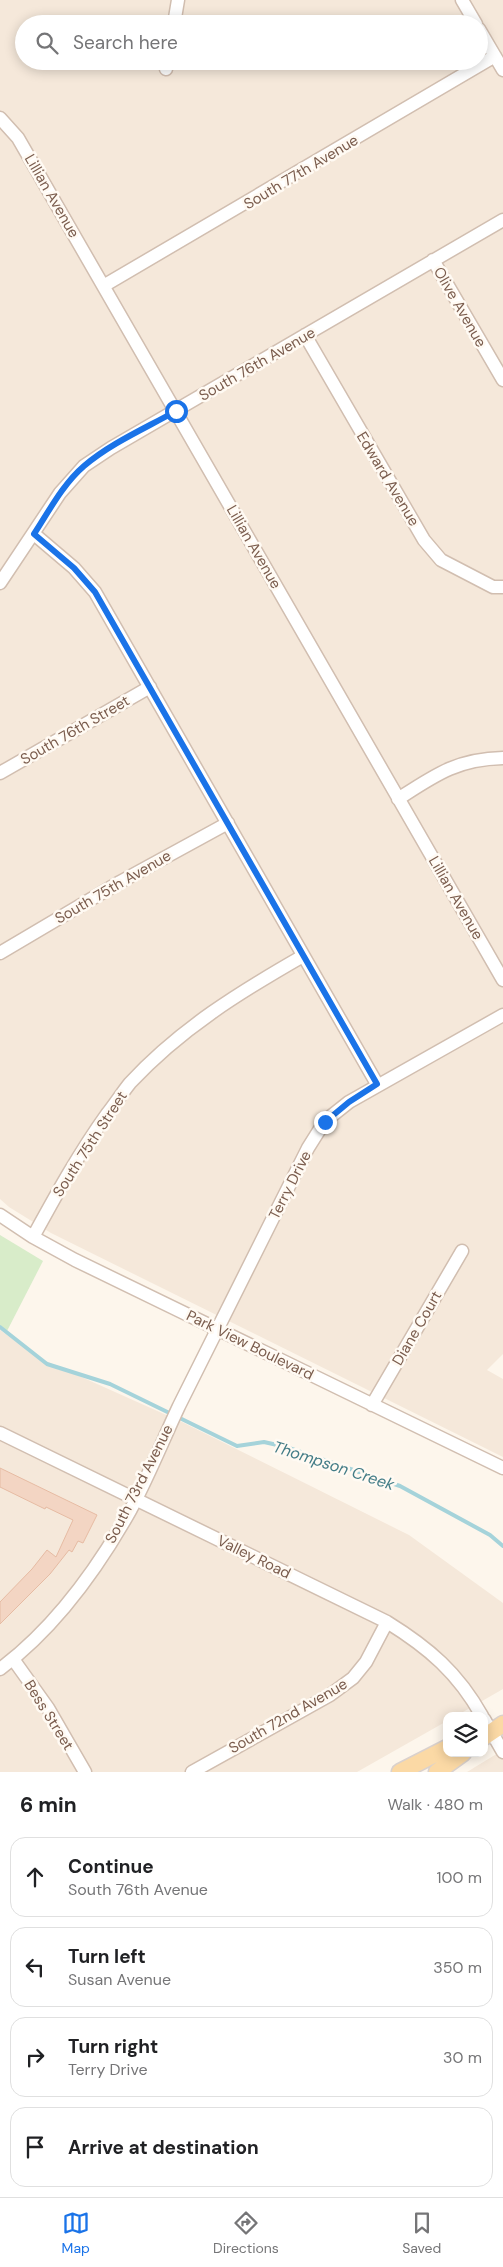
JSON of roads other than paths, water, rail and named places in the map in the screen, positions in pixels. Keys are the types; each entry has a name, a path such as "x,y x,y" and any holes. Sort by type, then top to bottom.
{"main road":[{"path":"400,1772 443,1750"},
{"path":"437,1772 458,1757"}],"street":[{"path":"176,15 178,0"},
{"path":"462,0 471,15"},
{"path":"488,44 503,70"},
{"name":"South 77th Avenue","path":"488,60 495,56"},
{"name":"South 77th Avenue","path":"105,285 471,70"},
{"name":"Lillian Avenue","path":"0,118 18,138 105,285 503,980"},
{"name":"South 76th Avenue","path":"0,583 60,494 84,466 111,448 503,220"},
{"name":"Olive Avenue","path":"433,260 503,380"},
{"name":"Edward Avenue","path":"305,335 424,540 441,560 493,587 503,587"},
{"path":"34,534 74,568 95,592 377,1084"},
{"name":"South 76th Street","path":"0,774 150,687"},
{"path":"398,799 436,774 468,761 503,758"},
{"name":"South 75th Avenue","path":"0,953 120,882 228,823"},
{"name":"South 75th Street","path":"33,1237 70,1169 129,1084 166,1048 204,1016 246,988 303,956"},
{"name":"Terry Drive","path":"218,1329 308,1148 325,1122 349,1102 377,1084 503,1015"},
{"name":"Park View Boulevard","path":"0,1215 33,1237 503,1468"},
{"name":"Diane Court","path":"372,1405 462,1251"},
{"name":"South 73rd Avenue","path":"0,1669 13,1659 66,1604 96,1565 136,1499 218,1329"},
{"name":"Valley Road","path":"0,1432 387,1622 412,1637 454,1674 479,1712"},
{"name":"South 72nd Avenue","path":"192,1772 330,1695 354,1678 366,1662 387,1622"},
{"name":"Bess Street","path":"13,1659 48,1708 85,1772"},
{"path":"489,1729 503,1752"}],"waterway":[{"name":"Thompson Creek","path":"0,1327 47,1364 110,1384 237,1446 264,1442 286,1447 400,1486 490,1535 503,1546"}]}
